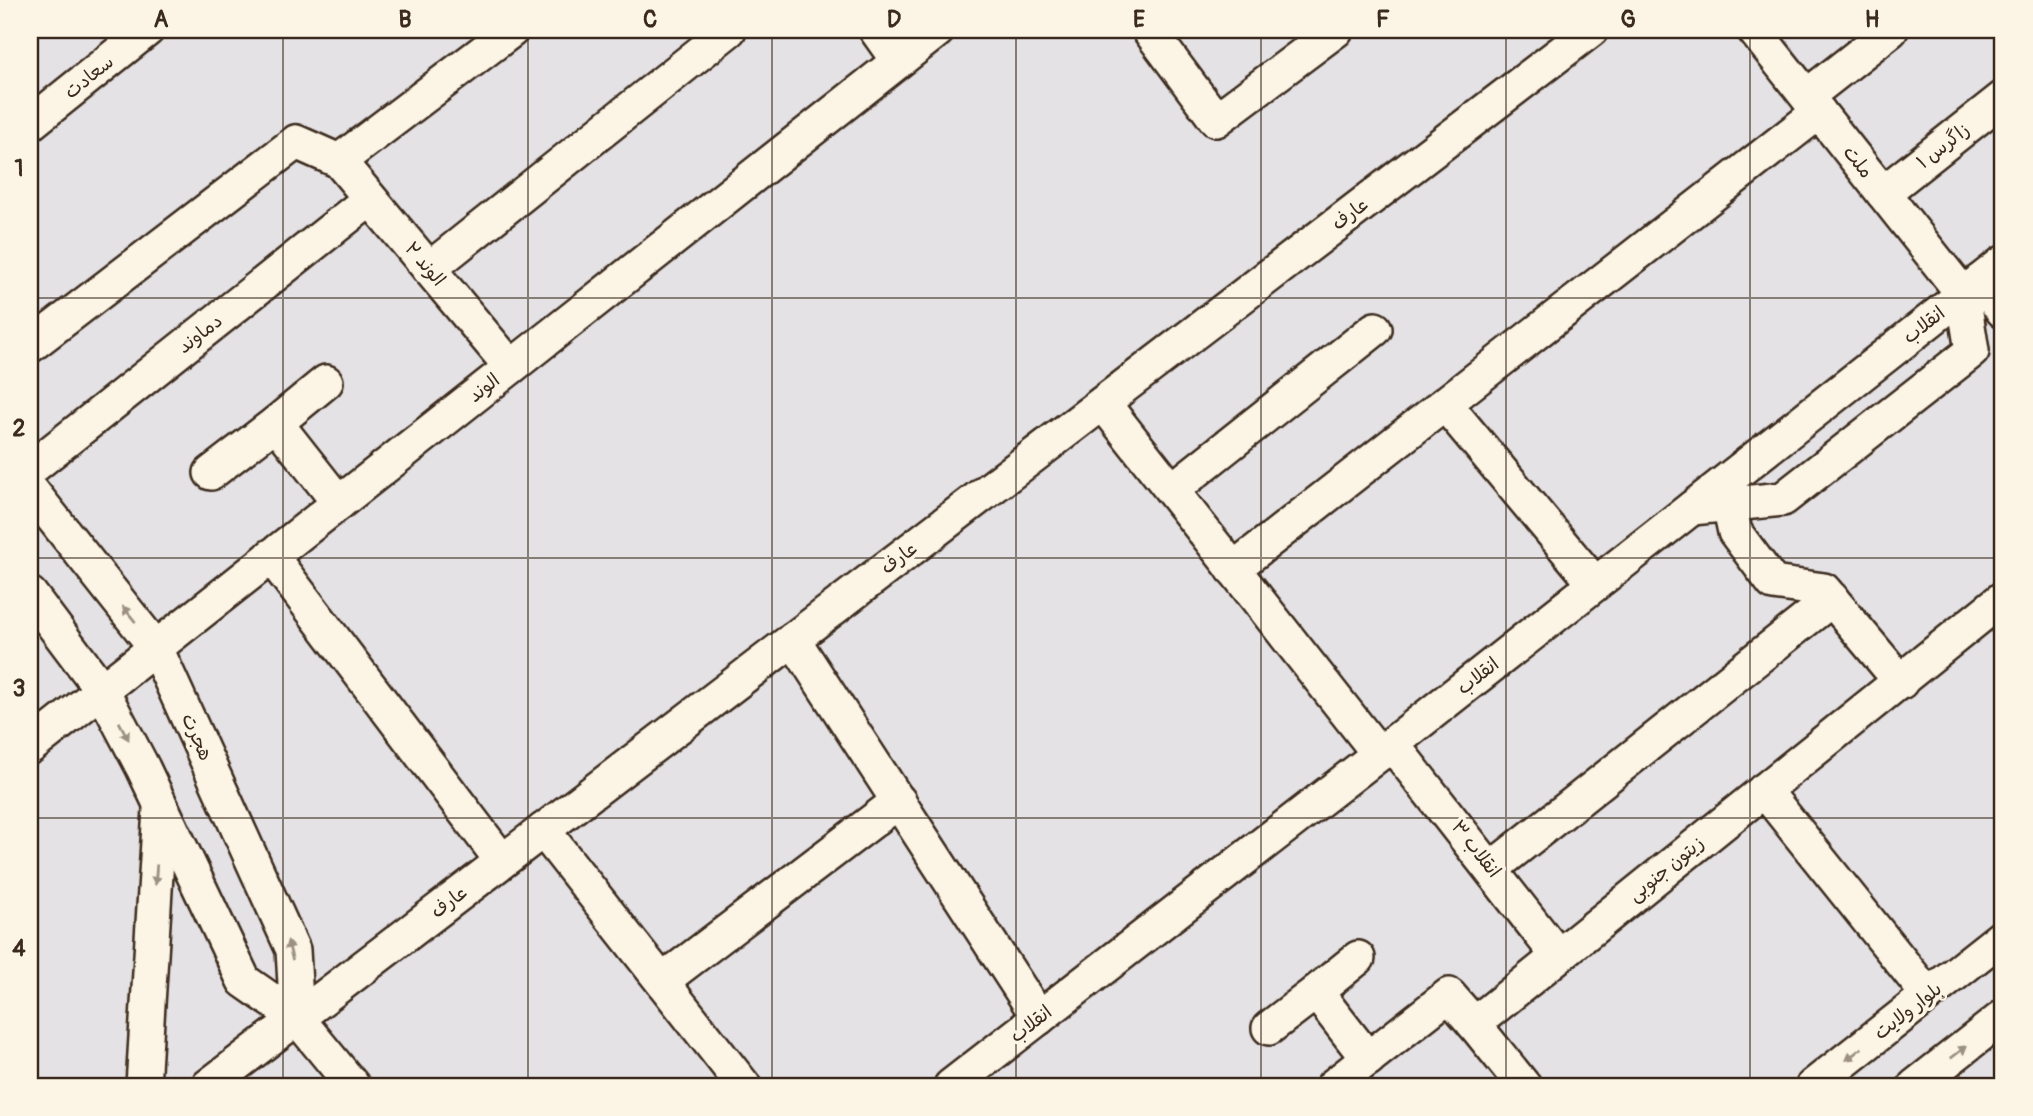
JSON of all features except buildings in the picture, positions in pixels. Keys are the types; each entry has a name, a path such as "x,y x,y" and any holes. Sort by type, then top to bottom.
{"street":[{"name":"سعادت","path":"34,112 147,30"},
{"path":"30,346 296,142 339,161 512,30"},
{"path":"429,269 729,30"},
{"path":"876,30 898,61"},
{"name":"الوند","path":"30,747 938,30"},
{"path":"1149,30 1216,120 1336,30"},
{"name":"عارف","path":"208,1086 1591,30"},
{"name":"ملت","path":"1754,30 1883,193 1982,279 2003,311"},
{"path":"1233,569 1445,404 1813,104 1891,30"},
{"name":"زاگرس ۱","path":"1883,193 2003,98"},
{"name":"الوند ۲","path":"339,161 511,367"},
{"name":"دماوند","path":"30,469 370,199"},
{"path":"1691,508 1783,499 1972,351 1982,279"},
{"name":"انقلاب","path":"962,1083 1039,1018 1982,279"},
{"path":"1172,490 1375,329"},
{"path":"211,474 326,382"},
{"name":"انقلاب ۳","path":"1103,402 1233,569 1385,749 1492,869 1558,956"},
{"path":"1445,404 1595,584"},
{"path":"276,423 339,503"},
{"name":"هجرت","path":"30,489 156,648 293,950 297,1018"},
{"path":"1728,504 1735,532 1773,583 1824,590 1901,682"},
{"path":"271,556 502,861"},
{"path":"30,594 41,632 102,690 144,768 244,982 297,1018 353,1086"},
{"path":"1492,869 1832,598"},
{"name":"زیتون جنوبی","path":"1474,1024 2003,598"},
{"path":"793,639 1039,1018"},
{"path":"1764,790 1928,995"},
{"path":"662,981 899,801"},
{"path":"143,1086 160,807"},
{"path":"544,830 744,1086"},
{"name":"بلوار ولایت","path":"1813,1086 2003,936"},
{"path":"1269,1028 1358,958"},
{"path":"1316,992 1368,1059"},
{"path":"1333,1086 1449,995 1524,1086"},
{"path":"1916,1086 2003,1017"}]}
